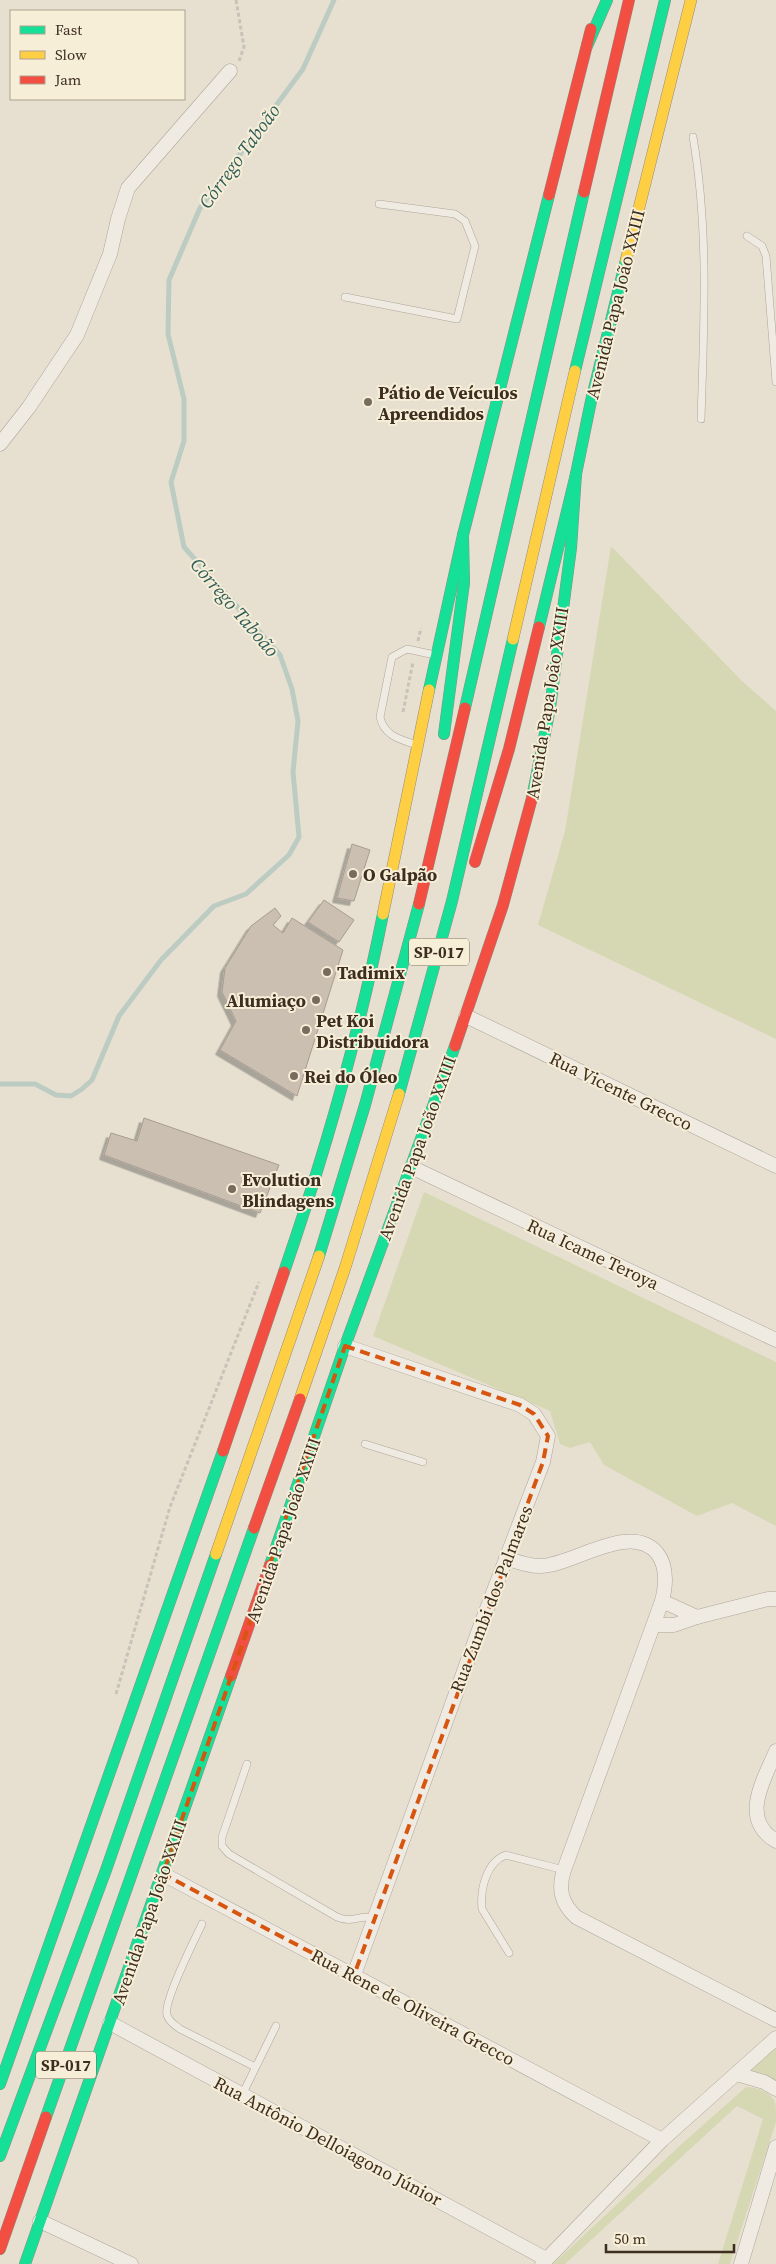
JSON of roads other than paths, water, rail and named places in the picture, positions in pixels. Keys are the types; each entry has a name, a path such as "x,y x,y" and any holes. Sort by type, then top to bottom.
{"main road":[{"path":"0,2084 237,1412 305,1212 346,1068 376,949 417,745 463,535 598,0"},
{"path":"587,46 607,0"},
{"name":"SP-017","path":"0,2156 106,1870 290,1342 334,1209 365,1105 423,889 629,0"},
{"name":"Avenida Papa João XXIII","path":"0,2249 345,1268 403,1082 452,901 564,417 665,0"},
{"name":"Avenida Papa João XXIII","path":"25,2264 163,1874 345,1346 466,1016 503,905 528,819 550,708 571,548 576,474 594,391 691,0"},
{"path":"452,901 479,852 492,811 576,474"},
{"path":"442,746 464,583 463,535"},
{"path":"423,889 426,842 435,782"}],"street":[{"path":"0,444 29,407 78,336 110,254 128,188 230,71"},
{"name":"Rua Vicente Grecco","path":"466,1016 776,1166"},
{"name":"Rua Icame Teroya","path":"411,1167 776,1340"},
{"name":"Rua Zumbi dos Palmares","path":"345,1346 520,1405 528,1409 539,1420 548,1436 543,1462 506,1558 354,1975"},
{"path":"506,1558 540,1566 618,1543 643,1544 654,1549 664,1568 666,1579 662,1601 564,1870 561,1880 561,1896 568,1909 576,1917 776,2020"},
{"path":"654,1625 674,1625 697,1617 768,1599 776,1599"},
{"path":"662,1601 697,1617"},
{"path":"776,1751 756,1804 760,1824 766,1833 776,1841"},
{"name":"Rua Rene de Oliveira Grecco","path":"163,1874 662,2140"},
{"name":"Rua Antônio Delloiagono Júnior","path":"110,2023 544,2262"},
{"path":"544,2262 662,2140 776,2038"},
{"path":"737,2074 764,2082 776,2088"},
{"path":"741,2264 776,2147"},
{"path":"40,2221 131,2264"}],"lane":[{"path":"693,137 701,201 704,279 701,419"},
{"path":"344,297 457,319 475,246 465,221 455,214 379,204"},
{"path":"747,236 762,246 766,256 776,382"},
{"path":"417,745 398,739 382,727 380,717 392,657 407,649 437,655"},
{"path":"365,1444 423,1462"},
{"path":"247,1764 222,1837 222,1846 229,1854 337,1917 349,1921 367,1916 374,1918"},
{"path":"509,1953 482,1909 481,1901 486,1878 493,1862 498,1858 506,1856 564,1870"},
{"path":"202,1924 169,1997 166,2015 180,2029 255,2067"},
{"path":"242,2094 276,2026"}],"waterway":[{"name":"Córrego Taboão","path":"0,1084 35,1084 56,1095 71,1096 82,1089 92,1080 119,1016 161,960 214,906 246,894 289,855 299,837 293,772 298,721 292,689 280,655 184,547 171,482 184,441 184,399 168,334 169,280 200,208 303,69 334,0"}],"place":[{"name":"Pátio de Veículos Apreendidos","path":"368,402"},
{"name":"O Galpão","path":"353,874"},
{"name":"Tadimix","path":"327,972"},
{"name":"Alumiaço","path":"316,1000"},
{"name":"Pet Koi Distribuidora","path":"306,1030"},
{"name":"Rei do Óleo","path":"294,1076"},
{"name":"Evolution Blindagens","path":"232,1189"}]}
